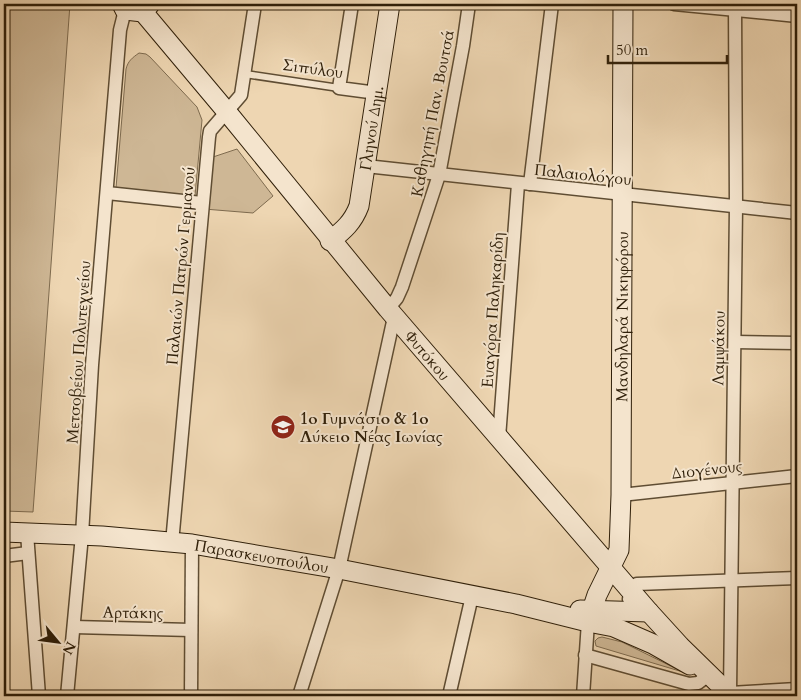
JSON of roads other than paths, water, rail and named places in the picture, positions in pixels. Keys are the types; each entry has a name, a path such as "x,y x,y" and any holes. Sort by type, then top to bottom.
{"street":[{"name":"Παλαιών Πατρών Γερμανού","path":"172,543 210,131 241,95 255,4"},
{"path":"339,88 352,4"},
{"name":"Γληνού Δημ.","path":"330,241 349,226 360,206 390,4"},
{"name":"Καθηγητή Παν. Βουτσά","path":"299,696 339,569 391,313 402,287 439,176 463,46 468,4"},
{"name":"Ευαγόρα Παληκαρίδη","path":"499,438 524,184 552,4"},
{"name":"Μανδηλαρά Νικηφόρου","path":"590,616 603,581 619,550 621,495 623,4"},
{"path":"674,4 735,7 797,16"},
{"name":"Λαμψάκου","path":"729,693 735,342 735,7"},
{"name":"Φυτόκου","path":"135,8 227,112 330,241 648,612 729,693"},
{"name":"Μετσοβείου Πολυτεχνείου","path":"67,696 82,535 92,365 120,30 135,8"},
{"name":"Σιπύλου","path":"339,88 377,93"},
{"name":"Παλαιολόγου","path":"366,166 439,176 622,193 797,213"},
{"path":"107,194 202,203"},
{"path":"735,342 797,343"},
{"name":"Διογένους","path":"621,495 797,476"},
{"name":"Παρασκευοπούλου","path":"4,532 82,535 192,544 339,569 516,604 575,610 617,624 648,612"},
{"path":"28,533 39,696"},
{"path":"191,696 192,544"},
{"path":"4,556 28,553"},
{"path":"797,578 637,584 617,624 664,650 729,693 797,689"},
{"path":"449,696 472,596"},
{"path":"583,696 585,655 590,616"},
{"name":"Αρτάκης","path":"74,627 190,630"},
{"path":"585,655 674,677 689,684 701,682 706,677"}],"lane":[{"name":"Σιπύλου","path":"245,74 339,88"}],"place":[{"name":"1ο Γυμνάσιο & 1ο Λύκειο Νέας Ιωνίας","path":"283,427"}]}
